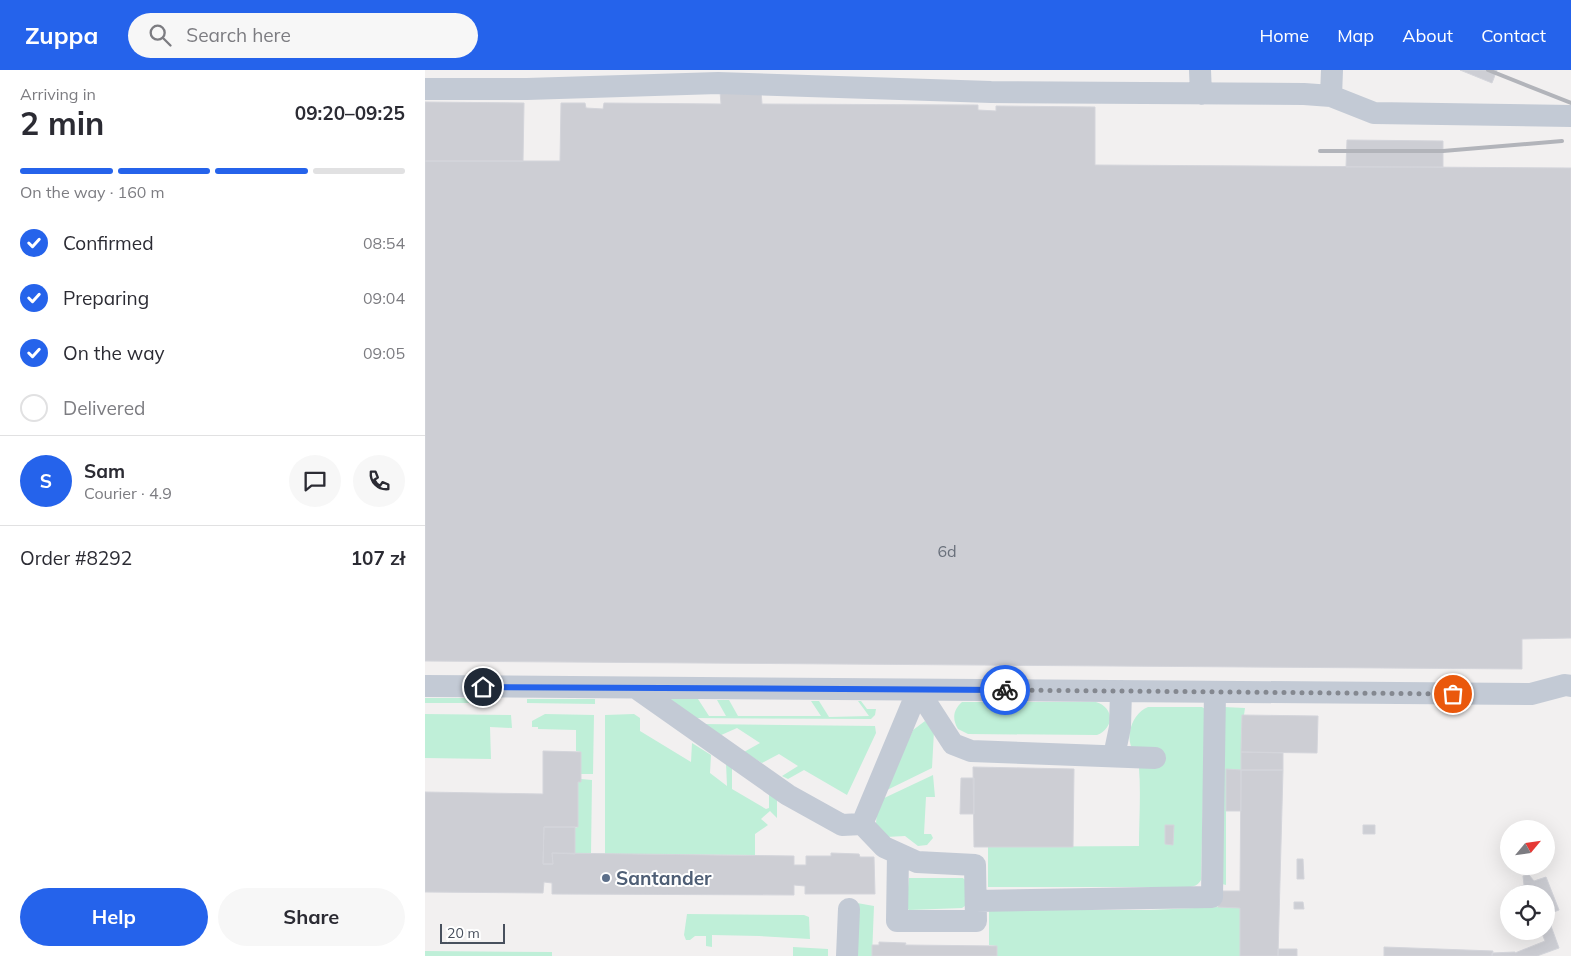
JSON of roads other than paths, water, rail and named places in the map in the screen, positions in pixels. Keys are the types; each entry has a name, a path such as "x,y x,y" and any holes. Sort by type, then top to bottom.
{"lane":[{"path":"1201,70 1201,94"},
{"path":"1331,96 1332,70"},
{"path":"425,89 527,89 718,83 991,92 1331,96 1374,113 1571,116"},
{"path":"425,686 1531,694 1565,685 1571,686"},
{"path":"636,688 787,795 842,826 863,824"},
{"path":"918,690 953,744 971,751 1155,758"},
{"path":"863,824 918,690"},
{"path":"1114,756 1120,727 1121,691"},
{"path":"976,901 1212,897 1215,692"},
{"path":"863,824 884,847 917,862 975,865 976,921 897,921 898,854"},
{"path":"847,956 849,908"}],"railway":[{"path":"1488,70 1571,103"},
{"path":"1320,151 1443,151 1562,141"}],"place":[{"name":"Santander","path":"606,878"}]}
